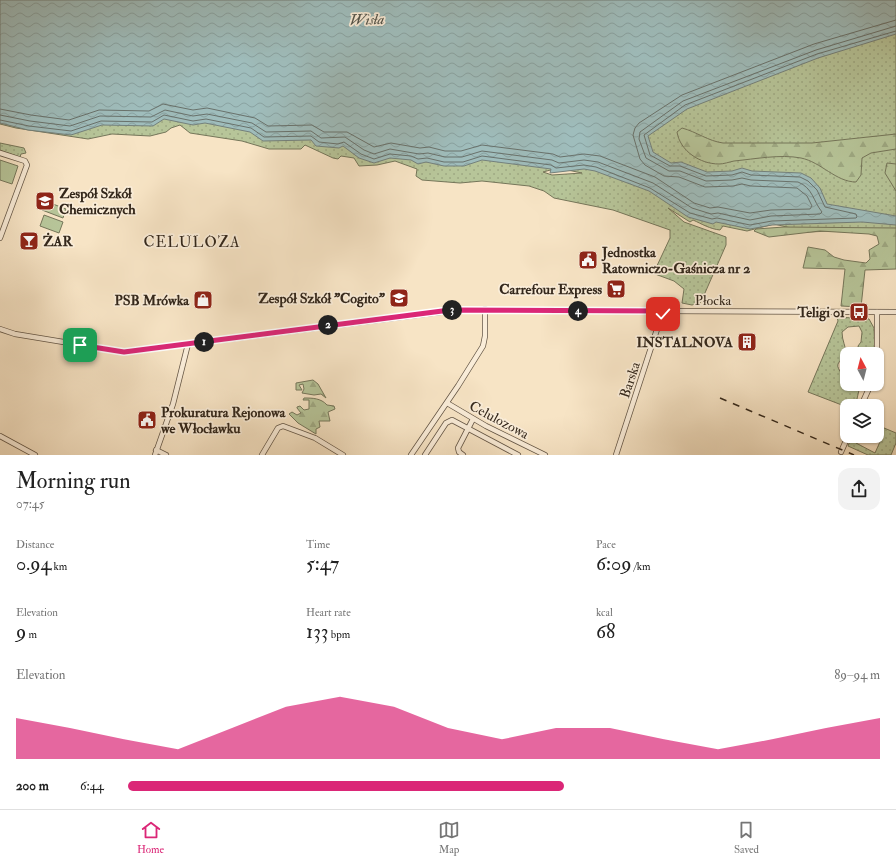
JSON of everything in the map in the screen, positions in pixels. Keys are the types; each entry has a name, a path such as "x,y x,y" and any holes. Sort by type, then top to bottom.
{"street":[{"path":"0,153 27,163 27,168 0,238"},
{"name":"Płocka","path":"0,329 15,334 120,352 435,312 484,309 896,312"},
{"name":"Celulozowa","path":"411,455 447,403 483,346 485,336 484,309"},
{"name":"Barska","path":"616,455 663,311"},
{"path":"877,312 877,347"},
{"path":"166,455 155,453 170,412 188,344"},
{"name":"Celulozowa","path":"447,403 473,419 543,455"},
{"path":"463,455 459,452 458,448 473,419"},
{"path":"425,455 448,421 454,420 518,455"},
{"path":"262,455 278,428 283,426 315,438 343,455"},
{"path":"0,436 35,455"},
{"path":"841,452 845,443"},
{"path":"333,455 336,450"}],"green space":[{"path":"0,0 896,0 896,233 832,231 808,232 774,224 747,231 723,226 720,230 693,220 690,222 668,208 684,222 726,237 726,245 701,302 692,305 682,303 684,289 674,281 655,274 655,270 670,238 670,230 613,210 554,198 544,191 529,186 482,181 460,183 422,180 416,176 417,169 395,161 377,165 359,166 354,158 341,156 338,159 333,158 305,145 301,149 269,149 242,141 190,133 180,125 171,128 166,132 150,136 112,134 88,139 16,128 0,124","holes":["558,168 582,173 552,175 543,172"]},
{"path":"682,128 723,143 812,143 896,134 896,149 871,153 862,158 861,175 856,182 842,179 815,163 801,158 785,156 768,157 721,164 705,162 692,155 682,145 677,132"},
{"path":"0,143 24,148 26,153 21,154 20,157 0,150"},
{"path":"0,160 18,166 12,184 0,180"},
{"path":"887,163 896,164 896,191 885,173"},
{"path":"45,201 66,209 63,218 42,210"},
{"path":"44,215 63,222 59,233 40,226"},
{"path":"784,227 896,228 896,269 865,270 861,307 841,306 845,269 803,268 808,247 825,250 834,257 844,260 866,263 870,259 869,250 879,244 877,236 869,234 820,231 769,237 754,231 756,229"},
{"path":"837,317 869,319 874,328 875,347 858,347 861,342 862,332 859,326 848,327 842,332 845,347 840,347 840,362 838,366 840,371 840,391 859,391 857,399 840,399 840,404 808,392 838,321"},
{"path":"313,380 318,384 326,398 321,394 314,395 302,393 304,389 303,384 299,385 302,390 296,390 296,383"},
{"path":"304,398 319,400 327,405 334,406 335,409 328,412 330,421 319,421 320,427 316,429 316,434 298,423 289,414 292,412 297,415 301,413 297,408 300,406 304,410 309,409 309,400 303,400"},
{"path":"884,428 896,433 896,443 891,455 868,455 848,446 849,443 856,443 875,453 879,443 884,443"}],"water":[{"name":"Wisła","path":"0,0 896,0 896,34 818,58 687,109 648,136 653,152 671,163 681,162 707,172 732,171 742,168 752,171 801,173 811,178 820,188 827,204 896,216 896,225 862,222 772,225 750,229 716,222 713,224 688,217 649,191 595,171 584,169 550,173 551,169 482,160 464,166 444,166 426,162 418,164 411,160 390,158 374,163 359,158 343,146 339,148 316,146 311,140 263,141 250,132 205,123 193,125 164,119 153,126 102,125 71,135 28,130 0,123"}],"railway":[{"path":"720,398 854,455"}],"place":[{"name":"Zespół Szkół Chemicznych","path":"45,201"},
{"name":"ŻAR","path":"29,241"},
{"name":"Jednostka Ratowniczo-Gaśnicza nr 2","path":"588,260"},
{"name":"Carrefour Express","path":"616,289"},
{"name":"Zespół Szkół \"Cogito\"","path":"399,298"},
{"name":"PSB Mrówka","path":"203,300"},
{"name":"Teligi 01","path":"859,312"},
{"name":"INSTALNOVA","path":"747,342"},
{"name":"Prokuratura Rejonowa we Włocławku","path":"147,420"}],"district":[{"name":"CELULOZA","path":"192,242"}],"route":[{"path":"80,345 124,352 465,309 663,311 663,314"}]}
